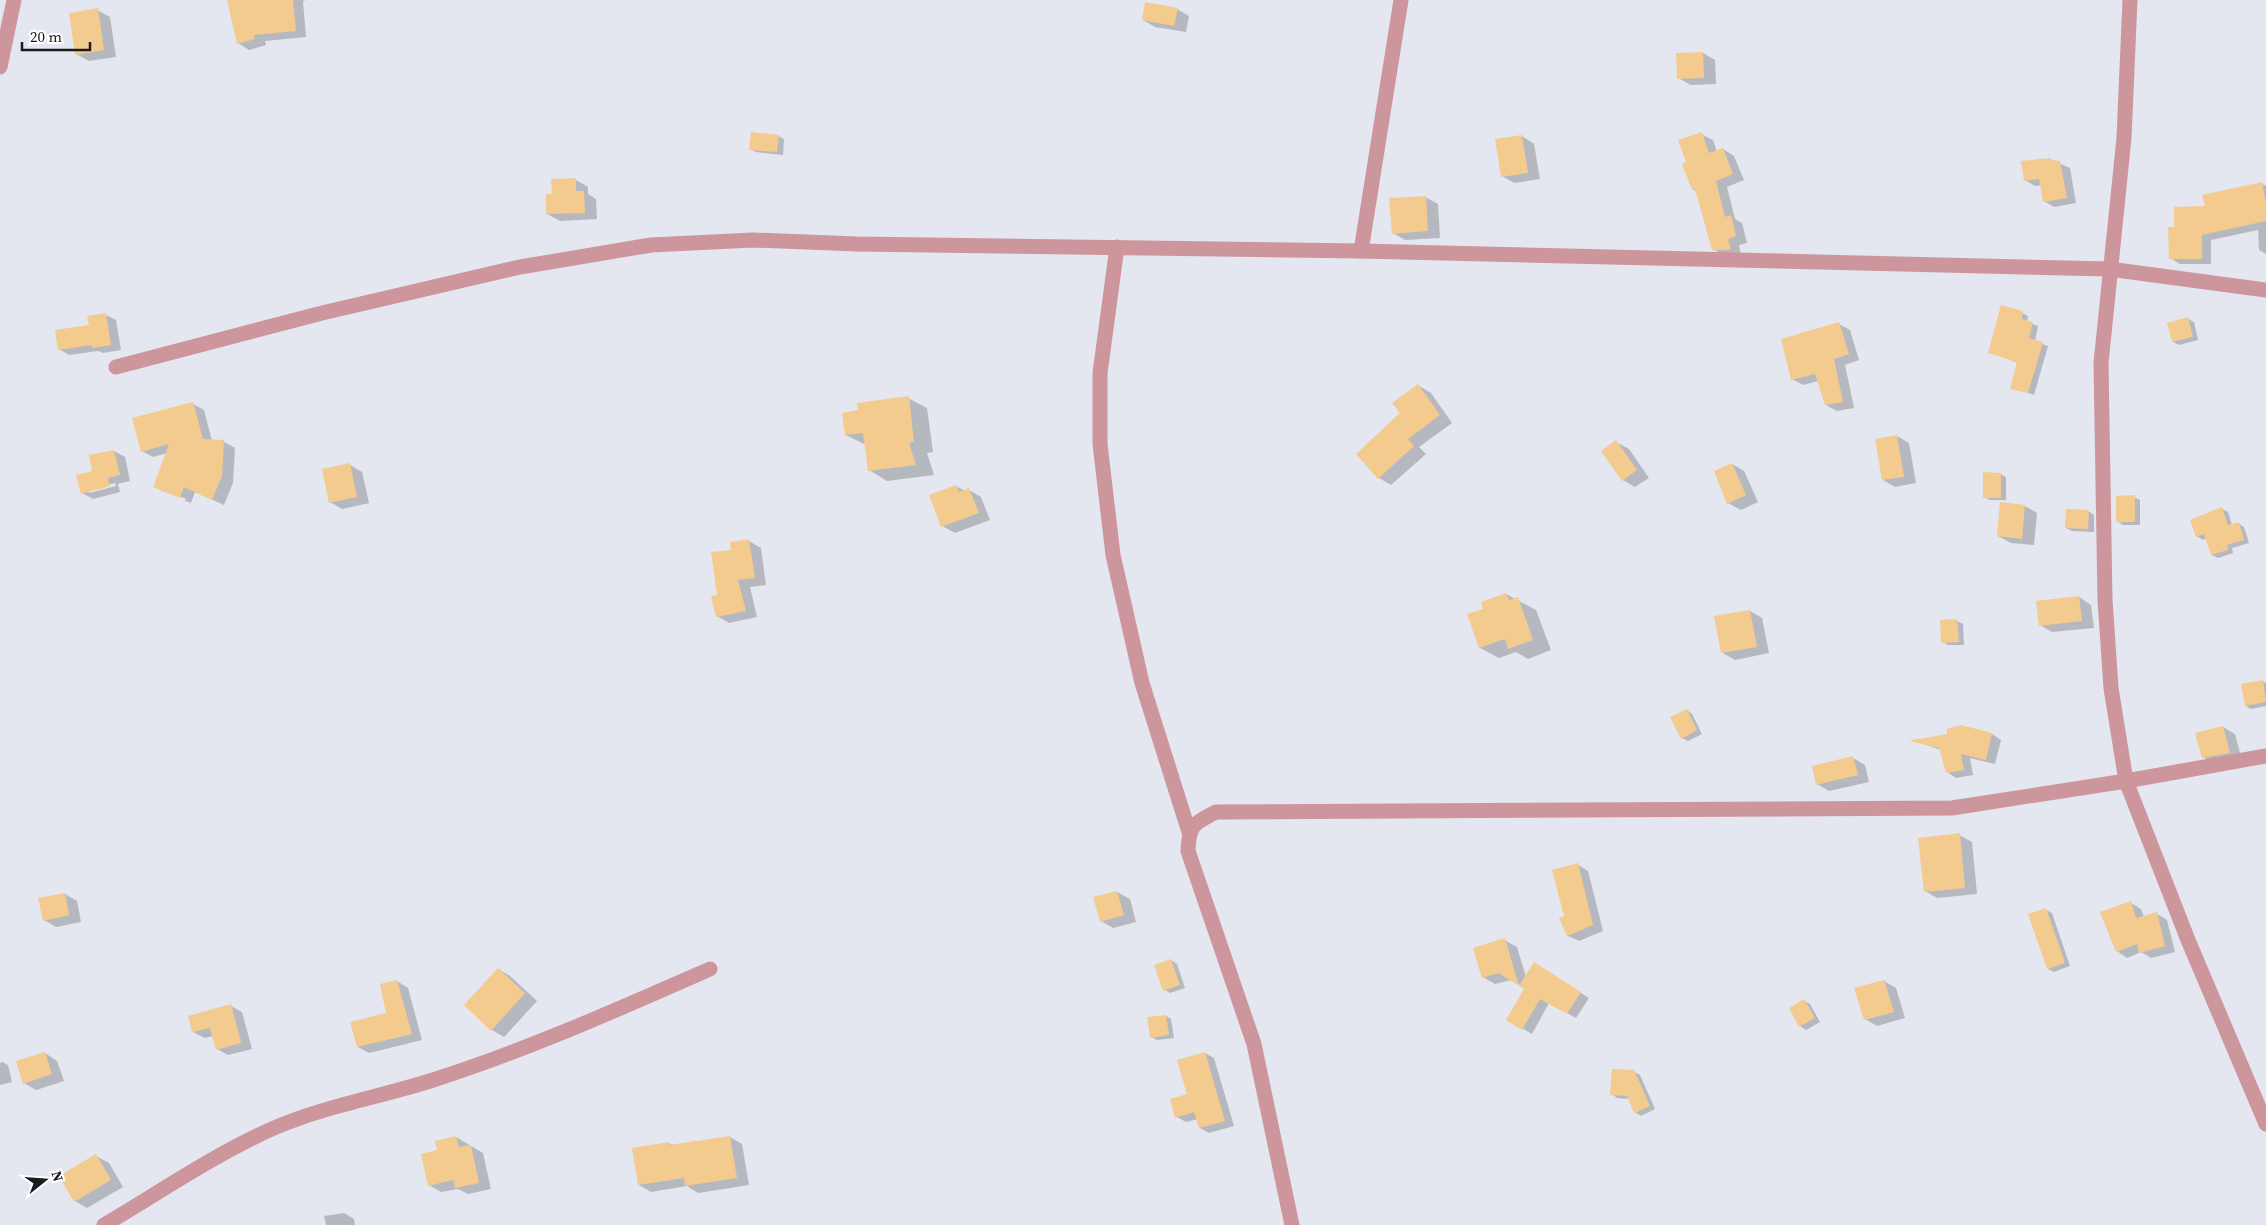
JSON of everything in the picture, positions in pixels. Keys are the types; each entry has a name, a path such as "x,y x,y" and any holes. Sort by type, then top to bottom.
{"street":[{"path":"0,67 14,0"},
{"path":"1361,251 1401,0"},
{"path":"2130,0 2124,138 2101,363 2104,600 2111,688 2126,781 2188,940 2266,1124"},
{"path":"116,367 322,313 510,270 651,246 753,240 857,244 1361,251 2110,269 2266,290"},
{"path":"1116,247 1100,374 1100,444 1113,555 1142,683 1189,832 1188,851 1254,1044 1292,1225"},
{"path":"1189,832 1199,820 1216,812 1952,808 2126,781 2266,756"},
{"path":"104,1225 242,1143 276,1127 307,1116 433,1080 615,1011 710,969"}],"building":[{"path":"227,0 293,0 296,31 254,35 255,39 237,44"},
{"path":"1145,2 1178,8 1174,26 1142,20"},
{"path":"98,8 104,50 75,55 69,13"},
{"path":"1703,52 1704,78 1677,79 1676,53"},
{"path":"751,132 779,135 777,152 749,150"},
{"path":"1702,132 1709,153 1723,148 1733,174 1716,181 1725,217 1731,215 1736,236 1728,239 1731,249 1727,250 1712,250 1695,189 1692,190 1682,164 1686,162 1678,140"},
{"path":"1522,135 1528,173 1501,177 1495,139"},
{"path":"2050,158 2051,160 2060,161 2067,198 2043,202 2039,179 2024,181 2021,161"},
{"path":"576,178 576,191 584,191 585,213 546,214 546,194 552,194 551,179"},
{"path":"2262,182 2266,203 2266,221 2202,235 2202,259 2169,259 2168,227 2174,227 2174,207 2205,206 2202,195"},
{"path":"1426,196 1428,231 1392,234 1389,198"},
{"path":"2001,305 2023,311 2022,319 2033,322 2029,338 2043,342 2028,393 2010,389 2017,362 1988,353"},
{"path":"106,313 111,345 92,348 92,345 58,350 55,330 89,325 87,316"},
{"path":"2188,317 2193,337 2172,342 2167,323"},
{"path":"1839,322 1849,354 1834,359 1843,402 1825,405 1815,374 1791,380 1781,339"},
{"path":"1418,384 1440,415 1408,439 1414,446 1378,479 1356,454 1400,413 1392,403"},
{"path":"909,396 914,442 909,443 916,465 868,471 863,433 845,435 842,413 858,410 857,403"},
{"path":"193,402 203,439 224,440 222,476 212,500 184,487 180,498 153,487 169,444 141,452 132,418"},
{"path":"1897,435 1904,477 1882,480 1875,439"},
{"path":"1616,440 1637,470 1622,481 1601,451"},
{"path":"114,450 120,475 108,478 110,486 81,494 76,475 92,471 89,455"},
{"path":"350,463 357,497 329,503 322,469"},
{"path":"1732,463 1746,495 1727,504 1714,471"},
{"path":"1983,472 2001,473 2001,498 1983,498"},
{"path":"956,485 959,492 969,488 979,513 941,527 929,495"},
{"path":"2135,495 2135,522 2116,522 2116,496"},
{"path":"2000,502 2025,505 2022,539 1997,536"},
{"path":"2222,507 2228,525 2239,522 2244,540 2227,545 2228,550 2211,555 2204,534 2196,537 2190,520"},
{"path":"2066,509 2089,510 2088,529 2065,528"},
{"path":"749,539 755,578 738,580 746,611 716,617 711,596 717,595 711,552 731,550 730,542"},
{"path":"1506,593 1509,600 1518,597 1533,640 1508,649 1505,639 1479,648 1467,614 1483,609 1481,602"},
{"path":"2079,596 2082,621 2039,626 2036,601"},
{"path":"1750,610 1757,647 1721,653 1714,616"},
{"path":"1957,619 1959,642 1941,643 1940,620"},
{"path":"2263,680 2266,702 2245,706 2241,684"},
{"path":"1687,709 1697,730 1681,739 1670,717"},
{"path":"1961,725 1992,733 1986,760 1961,754 1964,770 1946,773 1939,748 1909,741 1947,734 1947,729"},
{"path":"2223,726 2230,753 2202,758 2195,733"},
{"path":"1853,756 1858,775 1816,785 1812,766"},
{"path":"1960,833 1965,888 1924,892 1918,838"},
{"path":"1578,863 1593,925 1567,936 1559,918 1564,916 1552,870"},
{"path":"1117,891 1124,915 1100,922 1093,897"},
{"path":"65,893 69,915 43,921 38,898"},
{"path":"2131,901 2136,918 2157,912 2165,946 2139,953 2137,944 2116,952 2100,912"},
{"path":"2046,908 2065,963 2047,969 2028,914"},
{"path":"1505,938 1519,986 1499,973 1482,978 1473,948"},
{"path":"1171,959 1180,985 1163,991 1154,965"},
{"path":"1534,962 1581,992 1567,1014 1540,999 1522,1030 1506,1020 1524,989 1519,986"},
{"path":"498,968 525,993 491,1031 464,1005"},
{"path":"397,980 412,1034 357,1047 350,1022 386,1013 380,984"},
{"path":"1884,980 1894,1012 1864,1020 1854,988"},
{"path":"1804,999 1815,1018 1799,1027 1789,1008"},
{"path":"231,1004 241,1043 216,1050 210,1028 192,1032 188,1016"},
{"path":"1166,1015 1169,1035 1150,1038 1147,1017"},
{"path":"45,1052 52,1074 23,1084 16,1061"},
{"path":"1205,1052 1225,1121 1199,1128 1194,1112 1175,1118 1170,1099 1187,1094 1177,1060"},
{"path":"1612,1069 1634,1070 1650,1106 1634,1113 1627,1096 1610,1095"},
{"path":"456,1136 459,1147 471,1145 479,1183 455,1188 453,1180 428,1186 421,1154 437,1150 435,1141"},
{"path":"730,1136 737,1178 685,1186 684,1178 638,1185 632,1148 669,1142 669,1145"},
{"path":"96,1154 111,1180 74,1202 59,1176"}]}
